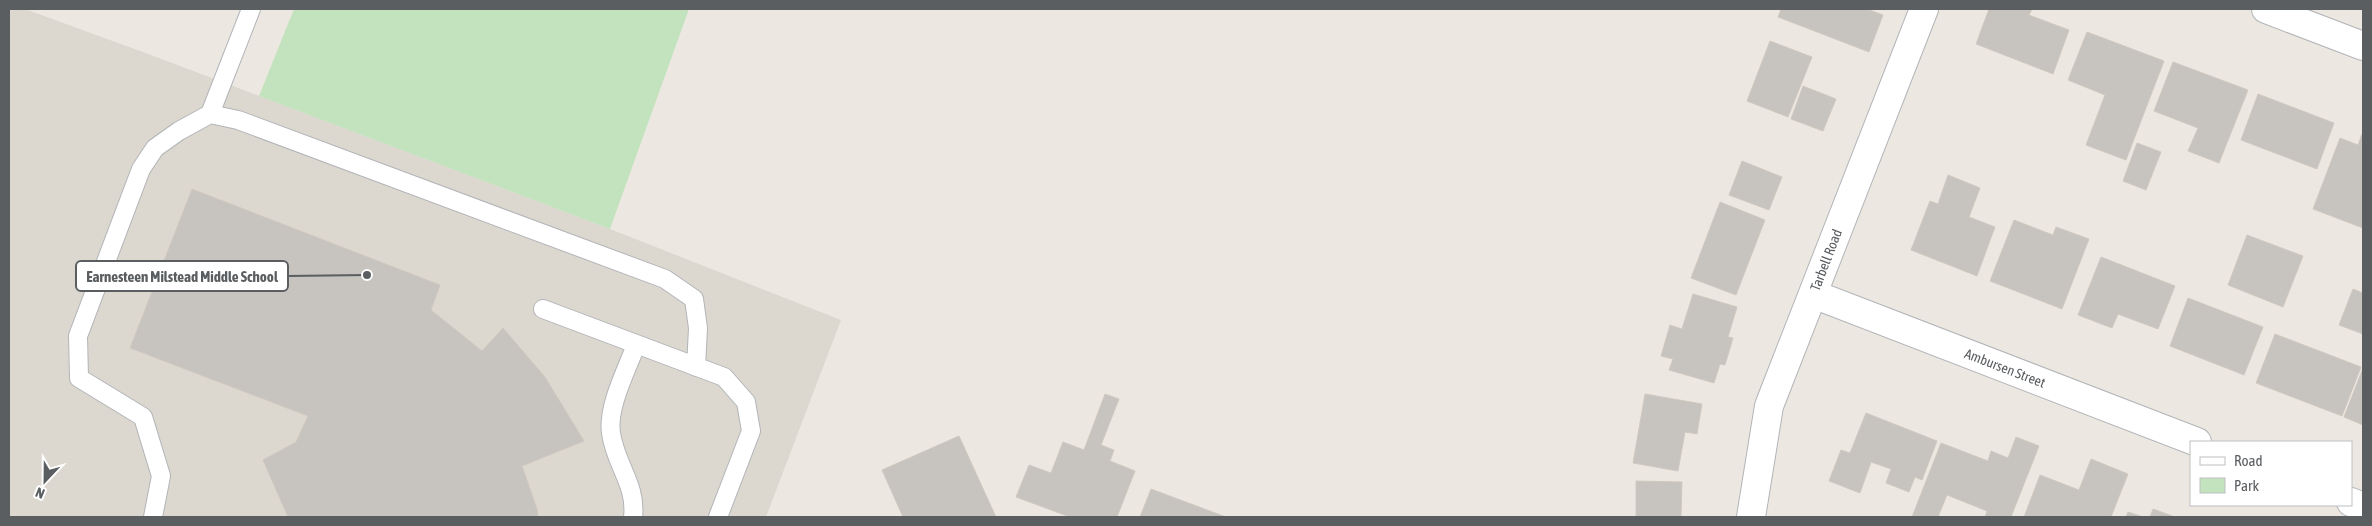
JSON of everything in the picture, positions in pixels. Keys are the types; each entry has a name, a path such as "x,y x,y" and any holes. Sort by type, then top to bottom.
{"street":[{"name":"Tarbell Road","path":"1751,517 1769,406 1924,9"},
{"path":"2266,9 2363,46"},
{"name":"Ambursen Street","path":"1813,294 2194,441"}],"lane":[{"path":"210,114 251,9"},
{"path":"153,517 161,476 143,417 79,378 78,336 141,170 156,148 179,130 210,114 246,123 665,279 694,298 698,328 696,367"},
{"path":"543,310 724,377 746,402 751,431 718,517"},
{"path":"633,517 633,493 616,455 611,431 615,398 636,345"}],"shaded area":[{"path":"9,9 25,9 151,55 610,229 841,320 766,517 9,517"}],"green space":[{"path":"294,9 689,9 610,229 259,96"}],"building":[{"path":"1781,9 1867,9 1883,15 1869,52 1778,17"},
{"path":"1989,9 2032,9 2029,15 2069,30 2053,74 1976,44"},
{"path":"2087,32 2164,61 2126,160 2086,145 2105,95 2068,80"},
{"path":"1770,41 1812,57 1788,117 1747,101"},
{"path":"2173,62 2248,90 2219,163 2188,151 2198,128 2154,111"},
{"path":"1803,86 1836,99 1823,131 1791,119"},
{"path":"2258,94 2334,123 2317,169 2241,140"},
{"path":"2362,134 2363,228 2313,209 2340,138 2358,145"},
{"path":"2137,143 2161,152 2146,190 2123,181"},
{"path":"1742,161 1782,177 1769,210 1729,195"},
{"path":"1948,175 1980,188 1969,217 1995,227 1977,276 1911,250 1930,201 1938,204"},
{"path":"192,189 440,285 431,310 482,351 503,328 545,377 584,441 522,466 538,517 288,517 263,460 296,442 308,416 130,348"},
{"path":"1720,202 1765,220 1736,295 1691,278"},
{"path":"2014,220 2053,235 2056,227 2089,239 2062,309 1990,281"},
{"path":"2247,235 2303,256 2283,307 2228,285"},
{"path":"2101,257 2175,286 2158,329 2118,314 2112,328 2078,315"},
{"path":"2353,289 2363,293 2363,334 2339,325"},
{"path":"1693,294 1737,307 1728,337 1733,338 1725,365 1720,364 1714,383 1669,370 1673,359 1661,356 1670,325 1682,329"},
{"path":"2188,298 2263,327 2244,375 2170,346"},
{"path":"2275,334 2361,367 2342,416 2256,383"},
{"path":"2363,368 2363,425 2344,417"},
{"path":"1105,394 1119,399 1101,445 1114,450 1110,461 1135,471 1117,517 1070,517 1016,497 1029,465 1051,473 1063,442 1084,450"},
{"path":"1645,394 1702,404 1697,434 1685,432 1678,471 1633,463"},
{"path":"1866,413 1937,441 1922,480 1915,477 1909,492 1886,483 1891,469 1871,462 1860,493 1829,481 1841,450 1850,453"},
{"path":"959,436 996,517 903,517 882,470"},
{"path":"2016,437 2039,446 2011,517 1985,517 1987,511 1947,495 1938,517 1912,517 1941,443 1988,461 1991,451 2008,458"},
{"path":"2091,459 2128,474 2111,517 2024,517 2040,475 2079,490"},
{"path":"1636,481 1682,482 1681,517 1636,517"},
{"path":"1151,489 1226,517 1140,517"},
{"path":"2153,509 2175,517 2150,517"},
{"path":"2128,512 2143,517 2126,517"}],"place":[{"name":"Earnesteen Milstead Middle School","path":"367,275"}]}
